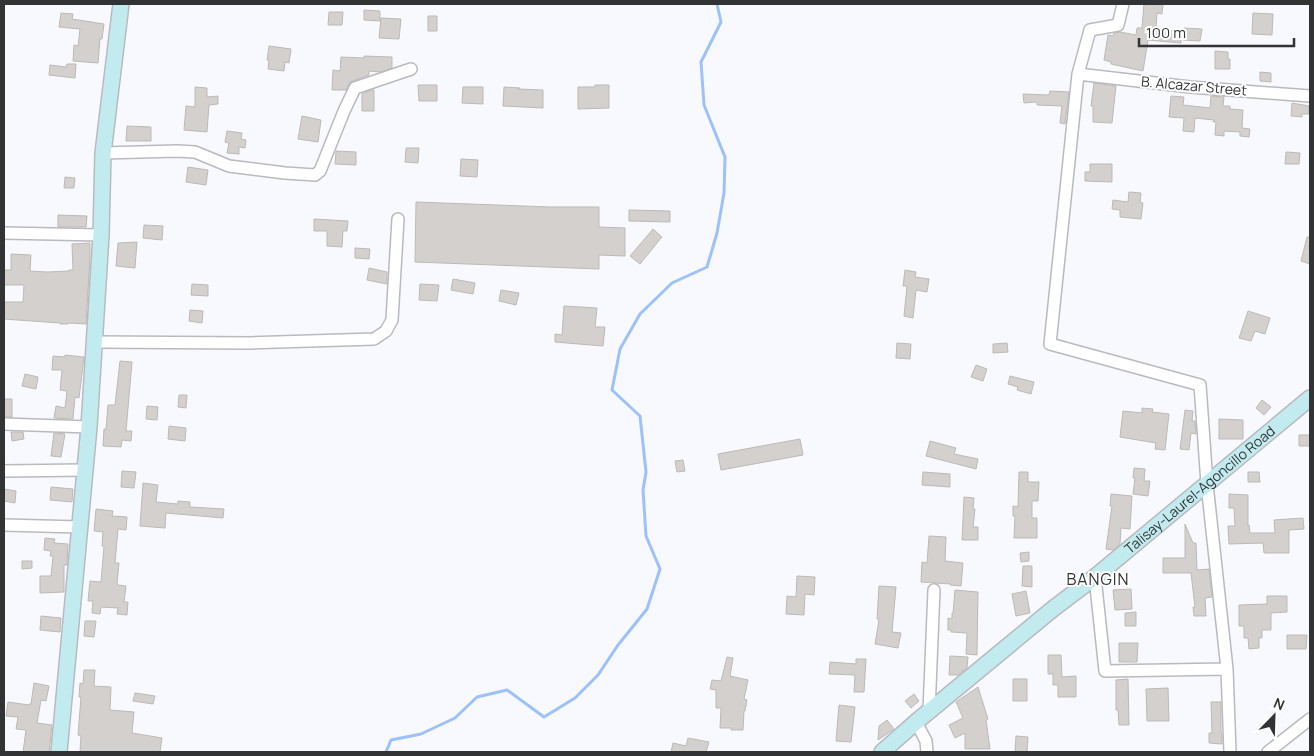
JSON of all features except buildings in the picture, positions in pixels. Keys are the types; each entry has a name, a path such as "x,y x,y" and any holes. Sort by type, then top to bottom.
{"street":[{"path":"59,752 89,427 101,235 103,153 121,4"},
{"path":"1123,4 1118,25 1090,30 1078,74 1050,344 1200,385 1207,484 1227,669 1230,752"},
{"path":"103,153 195,152 229,166 315,175 320,171 344,110 355,88 411,69"},
{"name":"B. Alcazar Street","path":"1078,74 1190,87 1310,96"},
{"path":"95,342 250,343 374,339 386,331 392,320 398,219"},
{"path":"4,234 101,235"},
{"name":"Talisay-Laurel-Agoncillo Road","path":"882,752 929,711 1047,614 1096,577 1310,398"},
{"path":"4,424 89,427"},
{"path":"4,470 85,470"},
{"path":"4,525 79,527"},
{"path":"1096,577 1105,671 1227,669"},
{"path":"929,711 934,590"},
{"path":"1268,752 1304,728 1310,719"},
{"path":"916,722 926,740 926,752"}],"waterway":[{"path":"386,752 391,740 421,734 455,718 477,697 507,690 544,717 575,698 598,675 618,645 647,609 660,569 646,536 643,490 646,472 640,416 612,390 620,349 640,314 672,283 707,267 717,233 724,193 725,157 704,105 701,62 721,22 717,4"}],"district":[{"name":"BANGIN","path":"1098,579"}]}
